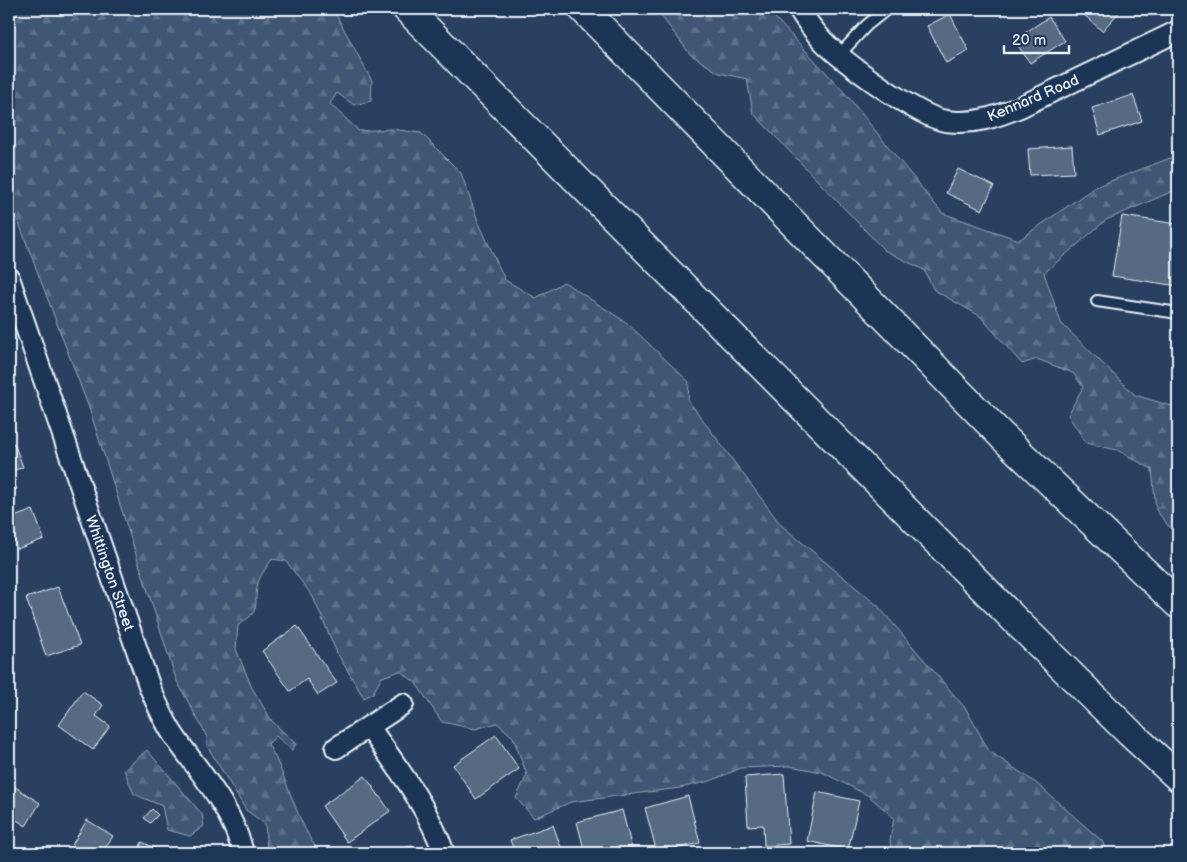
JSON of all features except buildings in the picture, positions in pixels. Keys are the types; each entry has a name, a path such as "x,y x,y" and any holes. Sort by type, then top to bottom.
{"highway":[{"path":"407,9 1023,628 1130,733 1178,777"},
{"path":"583,9 1002,436 1178,604"}],"street":[{"name":"Kennard Road","path":"799,9 822,40 839,55 924,114 945,121 969,122 995,117 1020,107 1178,30"},
{"name":"Whittington Street","path":"9,278 150,688 161,715 220,800 232,822 243,853"},
{"path":"336,748 403,704"},
{"path":"369,727 412,789 438,835 444,853"}],"lane":[{"path":"839,55 867,25 887,9"},
{"path":"1097,301 1178,313"}],"green space":[{"path":"9,9 333,9 372,81 371,101 354,105 337,93 330,104 359,131 391,129 421,133 461,173 478,221 505,280 536,298 564,282 627,323 689,382 688,400 781,525 878,606 966,709 989,751 1036,783 1102,841 1107,853 892,853 890,840 894,818 869,796 822,772 790,766 741,768 710,781 680,788 571,802 534,818 516,798 527,775 513,737 497,723 475,729 442,722 415,682 400,671 382,677 373,693 364,698 337,653 313,597 286,561 272,559 259,580 254,611 246,620 238,625 236,649 252,688 272,721 296,744 292,750 276,736 268,744 304,827 320,853 267,853 265,824 246,810 207,746 207,737 176,679 89,408 9,197"},
{"path":"656,9 767,9 844,92 942,213 1019,240 1095,187 1178,155 1178,189 1106,220 1044,273 1061,323 1135,395 1178,408 1178,538 1156,510 1152,469 1117,450 1086,443 1068,415 1083,387 1073,373 1037,359 1022,364 980,316 934,290 924,270 884,250 753,113 747,79 719,73 690,54"},
{"path":"147,750 202,814 204,826 190,836 167,830 162,806 134,794 124,770"}]}
